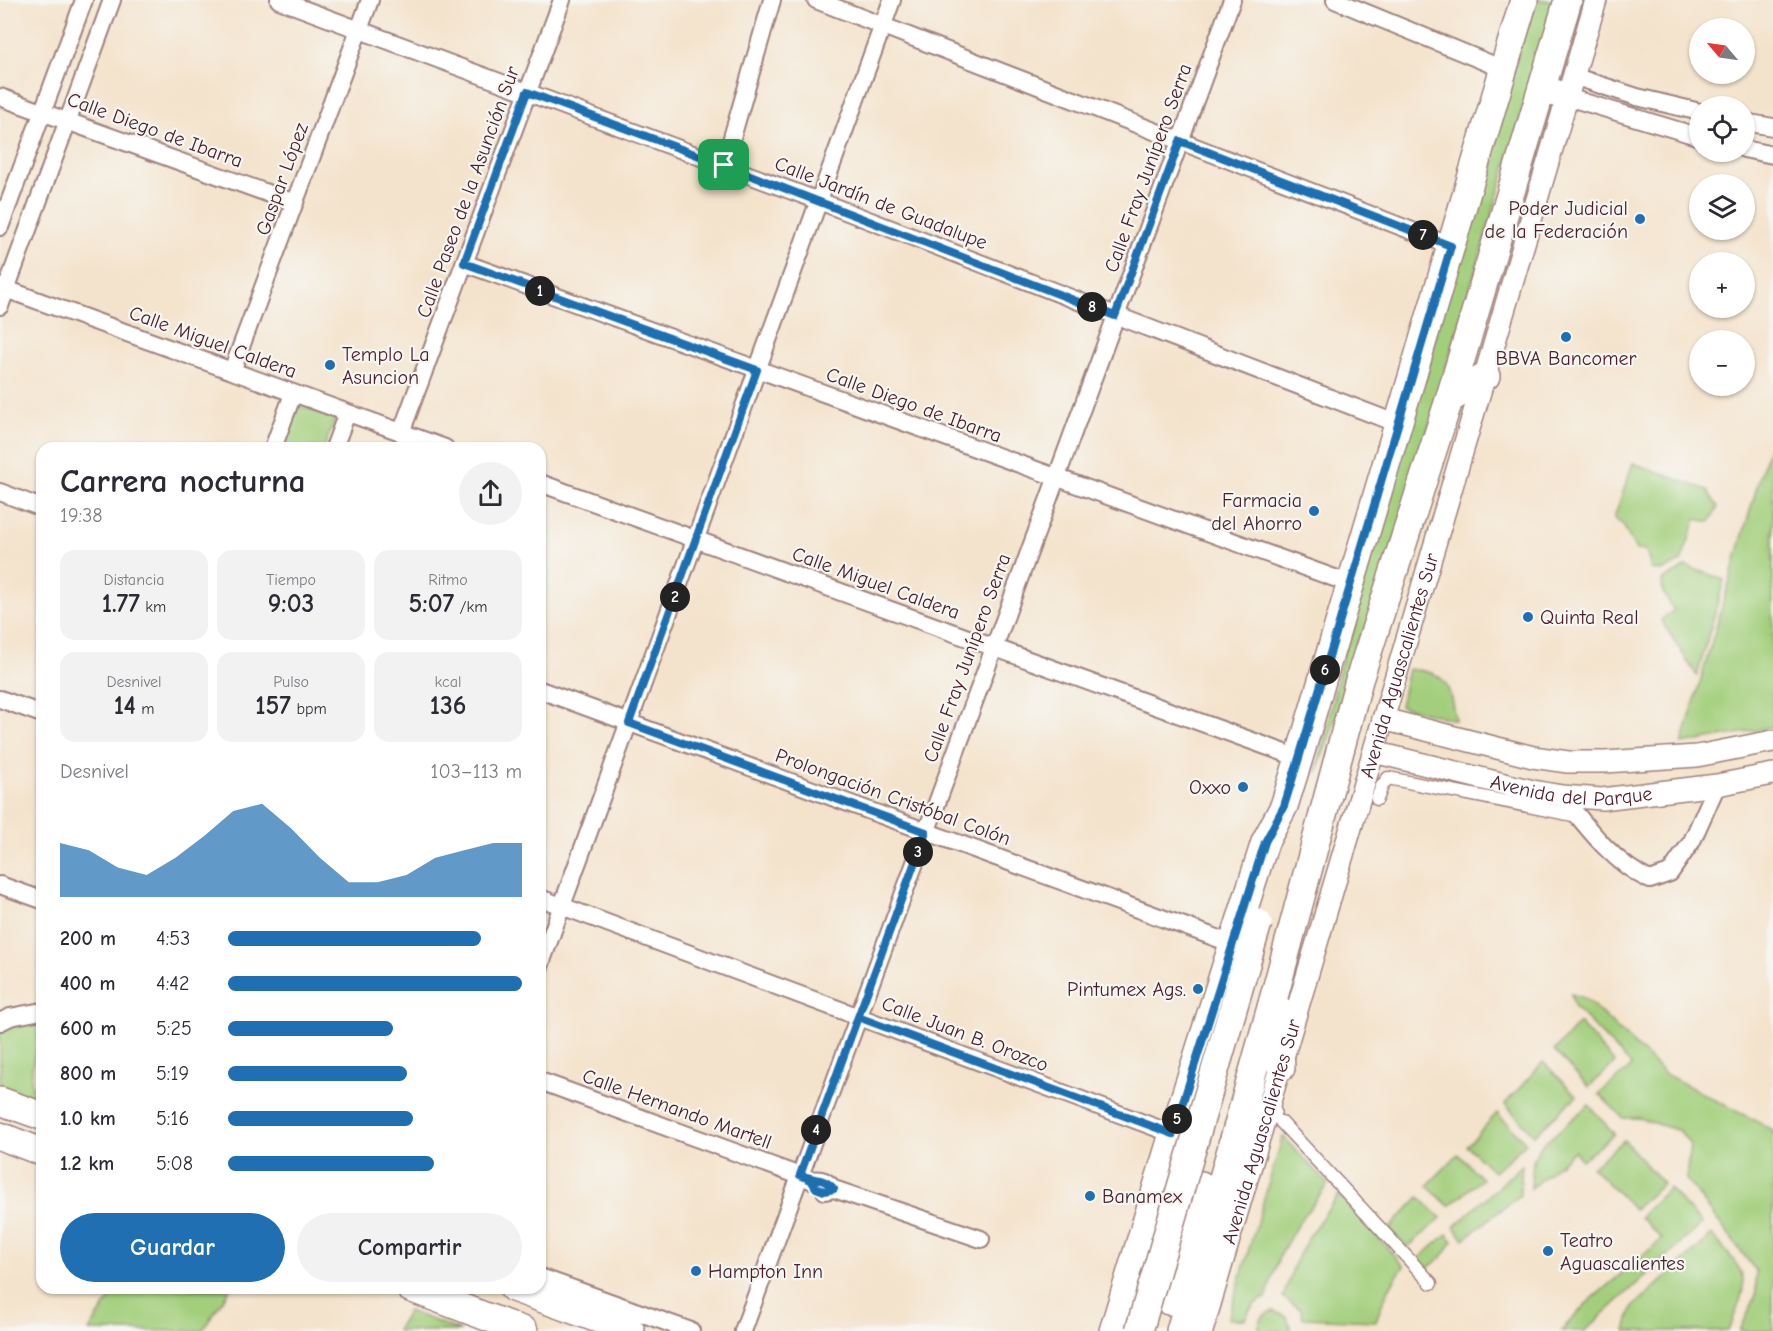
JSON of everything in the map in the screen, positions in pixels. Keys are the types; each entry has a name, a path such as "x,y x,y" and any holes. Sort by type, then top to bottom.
{"main road":[{"path":"1113,1331 1265,842 1284,806 1299,758 1524,0"},
{"name":"Avenida Aguascalientes Sur","path":"1179,1330 1277,986 1359,680 1449,400 1568,0"},
{"path":"1542,89 1570,86"},
{"path":"1449,400 1486,376"},
{"name":"Avenida Aguascalientes Sur","path":"1179,1330 1184,1247 1269,949 1342,724 1359,680"},
{"path":"1139,1331 1281,845 1284,806"},
{"path":"1277,986 1281,1068"},
{"path":"0,1101 36,1114"},
{"path":"1232,1144 1274,1117"},
{"path":"0,1136 36,1150"},
{"path":"1130,1277 1130,1304 1133,1315 1139,1326 1150,1331"},
{"path":"426,1294 524,1331"},
{"path":"529,1294 631,1331"}],"street":[{"path":"0,227 84,0"},
{"path":"0,306 3,288 112,0"},
{"name":"Calle Jardín de Guadalupe","path":"279,0 724,165 1398,424"},
{"name":"Gaspar López","path":"232,371 370,0"},
{"name":"Calle Paseo de la Asunción Sur","path":"401,433 562,0"},
{"path":"724,165 772,0"},
{"path":"816,0 1451,246"},
{"path":"546,950 892,0"},
{"name":"Calle Fray Junípero Serra","path":"742,1331 805,1178 858,1017 1232,0"},
{"path":"1335,0 1503,69"},
{"name":"Avenida Aguascalientes Sur","path":"1179,1330 1274,1117 1281,1068 1596,0"},
{"path":"1570,86 1637,97 1689,109"},
{"path":"1570,86 1689,132"},
{"name":"Calle Diego de Ibarra","path":"0,97 296,203"},
{"path":"1755,124 1773,127"},
{"path":"1755,151 1773,155"},
{"name":"Calle Diego de Ibarra","path":"464,263 1351,584"},
{"name":"Calle Miguel Caldera","path":"3,288 427,442"},
{"path":"275,442 293,393"},
{"path":"335,442 347,413"},
{"name":"Calle Miguel Caldera","path":"546,485 1299,758"},
{"path":"0,492 36,506"},
{"name":"Prolongación Cristóbal Colón","path":"546,692 1233,944"},
{"path":"0,699 36,712"},
{"name":"Avenida del Parque","path":"1383,719 1533,757 1568,762 1697,756 1773,741"},
{"name":"Avenida del Parque","path":"1374,752 1562,796 1602,799 1717,785 1773,774"},
{"path":"1377,799 1388,778 1578,816"},
{"path":"1562,796 1614,855 1634,873 1650,880 1670,873 1692,841 1717,785"},
{"path":"0,885 36,898"},
{"name":"Calle Juan B. Orozco","path":"546,900 1173,1134"},
{"path":"0,1022 10,1017 36,1012"},
{"name":"Calle Hernando Martell","path":"546,1083 805,1178 816,1188 824,1191 834,1189 981,1239"},
{"path":"1274,1117 1431,1283"},
{"path":"546,1279 691,1331"}],"green space":[{"path":"1534,0 1556,0 1369,626 1316,774 1351,619"},
{"path":"298,406 336,417 326,442 285,442"},
{"path":"1771,439 1773,439 1773,727 1682,744"},
{"path":"1633,463 1707,490 1718,507 1710,522 1696,519 1681,562 1662,571 1651,569 1646,550 1636,550 1623,525 1614,518"},
{"path":"1686,566 1724,580 1697,676 1661,620 1674,610 1663,592 1662,581"},
{"path":"1408,669 1431,673 1444,682 1451,697 1455,720 1400,706"},
{"path":"1571,994 1586,999 1665,1074 1773,1130 1773,1331 1740,1331 1756,1295 1756,1271 1686,1179 1690,1145 1680,1131 1639,1118 1623,1118 1599,1094 1632,1066 1575,1007"},
{"path":"36,1021 36,1055 33,1059 31,1082 36,1101 0,1089 0,1033 15,1024"},
{"path":"1579,1023 1615,1063 1589,1087 1554,1051"},
{"path":"1543,1062 1577,1096 1534,1135 1505,1104"},
{"path":"1589,1105 1614,1134 1582,1160 1574,1151 1531,1188 1533,1160 1540,1147"},
{"path":"1497,1113 1526,1143 1494,1172 1467,1146"},
{"path":"1283,1136 1328,1184 1297,1225 1279,1257 1266,1298 1253,1306 1245,1319 1228,1319"},
{"path":"1624,1140 1663,1184 1634,1209 1592,1167"},
{"path":"1458,1154 1482,1179 1449,1206 1427,1186"},
{"path":"1522,1165 1520,1195 1464,1239 1454,1227"},
{"path":"1669,1188 1702,1224 1585,1331 1561,1331 1587,1303 1662,1239 1640,1217"},
{"path":"1339,1195 1404,1266 1387,1292 1376,1321 1303,1318 1301,1310 1283,1297 1296,1260 1313,1230"},
{"path":"1419,1197 1441,1218 1408,1247 1389,1229"},
{"path":"1447,1234 1453,1241 1442,1257 1425,1270 1416,1261"},
{"path":"1712,1235 1734,1261 1743,1280 1740,1300 1728,1331 1626,1331 1632,1308"},
{"path":"113,1294 227,1294 202,1331 89,1331"},
{"path":"408,1311 461,1331 397,1331"},
{"path":"1274,1311 1287,1317 1291,1331 1259,1331 1262,1318"}],"place":[{"name":"Poder Judicial de la Federación","path":"1640,219"},
{"name":"BBVA Bancomer","path":"1566,337"},
{"name":"Templo La Asuncion","path":"330,365"},
{"name":"Farmacia del Ahorro","path":"1314,511"},
{"name":"Quinta Real","path":"1528,617"},
{"name":"Oxxo","path":"1243,787"},
{"name":"Pintumex Ags.","path":"1198,989"},
{"name":"Banamex","path":"1090,1196"},
{"name":"Teatro Aguascalientes","path":"1548,1251"},
{"name":"Hampton Inn","path":"696,1271"}],"route":[{"path":"724,165 527,92 464,263 757,370 629,723 926,832 800,1175 811,1180 820,1179 828,1182 834,1189 824,1191 816,1188 811,1180 800,1175 858,1017 1173,1134 1265,842 1284,806 1451,246 1180,141 1115,316 724,165"}]}
